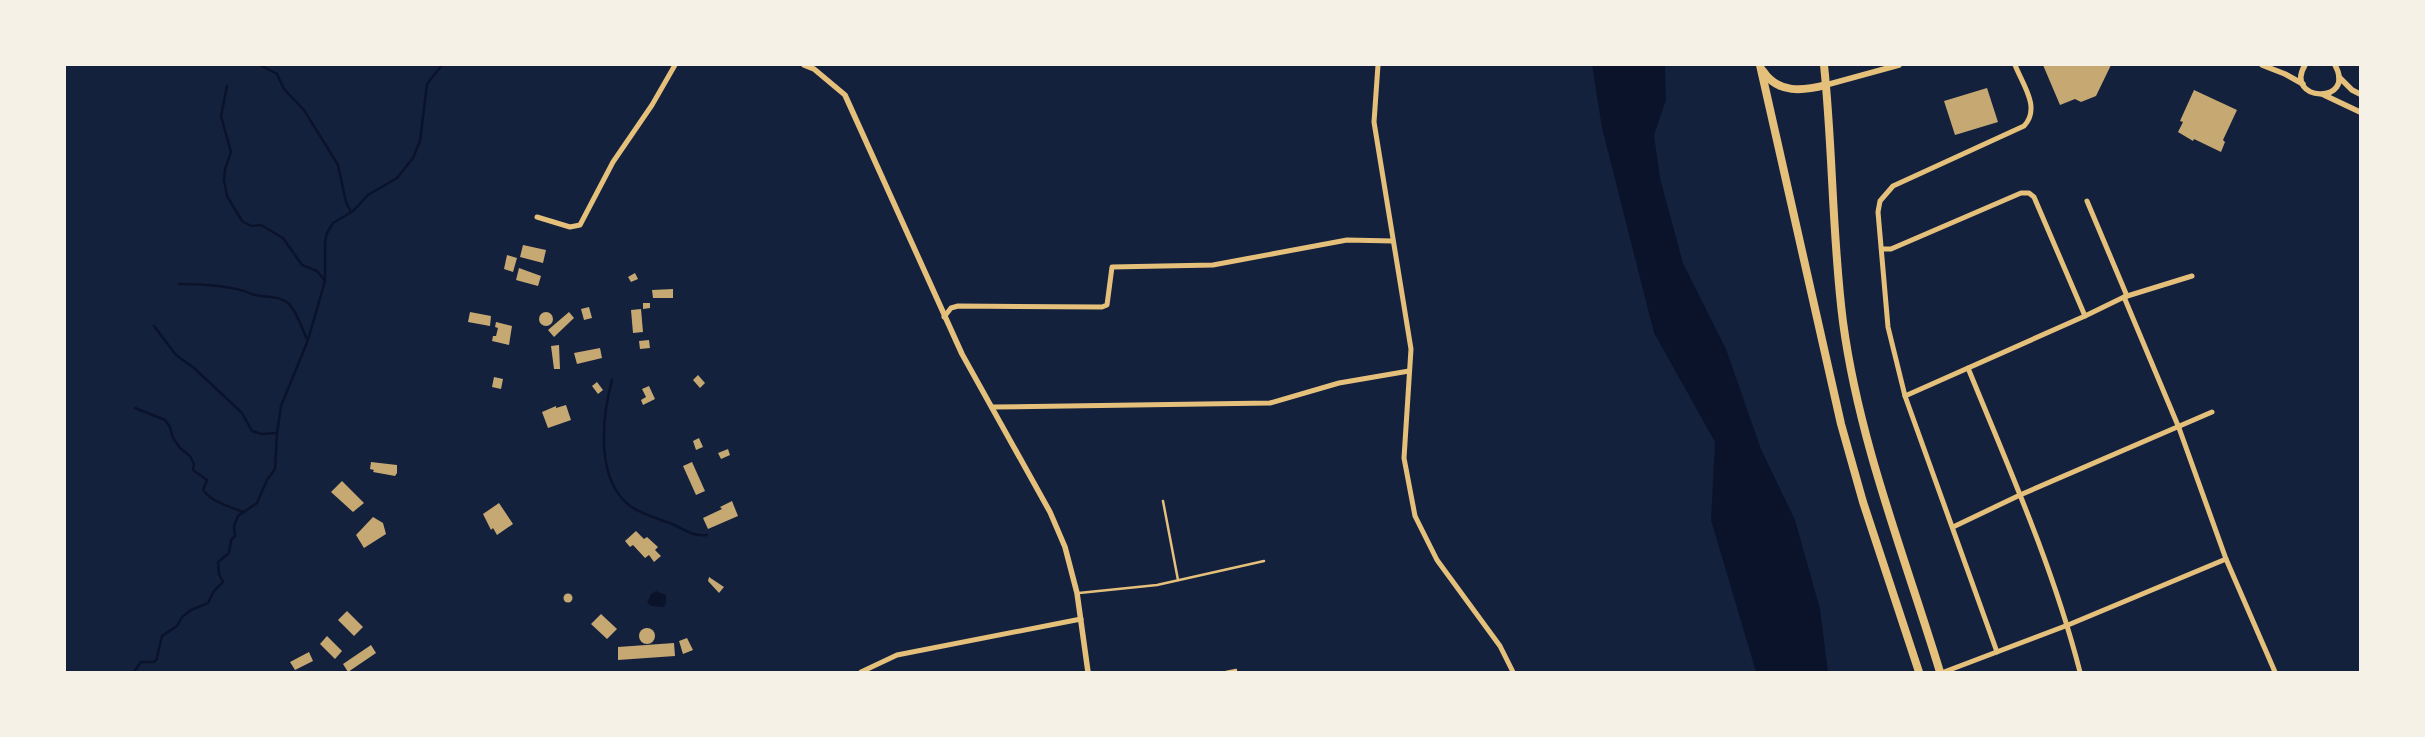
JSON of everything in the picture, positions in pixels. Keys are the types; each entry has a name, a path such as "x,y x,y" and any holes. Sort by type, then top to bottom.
{"main road":[{"path":"1760,65 1770,80 1792,90 1826,84"},
{"path":"1760,65 1841,424 1863,502 1919,672"},
{"path":"1824,65 1843,322 1858,398 1878,482 1940,672"}],"street":[{"path":"537,217 570,226 580,225 613,162 652,105 674,65"},
{"path":"804,65 814,69 845,95 962,354 1050,512 1065,547 1077,593 1088,672"},
{"path":"1378,65 1374,122 1411,349 1404,458 1415,516 1437,560 1500,646 1513,672"},
{"path":"1826,84 1900,65"},
{"path":"1998,652 1905,396 1888,327 1878,212 1880,201 1893,186 2024,126 2030,119 2033,108 2015,65"},
{"path":"2262,65 2285,74 2303,84 2311,93 2324,95 2360,112"},
{"path":"2303,84 2301,72 2305,65"},
{"path":"2335,65 2339,77 2352,90 2360,94"},
{"path":"2324,95 2334,89 2339,77"},
{"path":"1882,249 1891,249 2021,193 2029,193 2034,197 2084,316"},
{"path":"2087,201 2172,409 2226,559 2275,672"},
{"path":"944,317 951,308 958,306 1102,307 1107,305 1112,267 1213,265 1347,240 1393,241"},
{"path":"1905,396 2126,296 2192,276"},
{"path":"1968,368 2020,495 2068,625 2080,672"},
{"path":"993,407 1270,403 1339,383 1409,371"},
{"path":"1953,527 2020,495 2179,428 2212,412"},
{"path":"1944,672 2068,625 2226,559"},
{"path":"861,672 896,655 1081,619"}],"lane":[{"path":"1163,501 1178,580"},
{"path":"1077,593 1156,585 1264,561"},
{"path":"1226,672 1236,670"}],"water":[{"path":"1592,65 1665,65 1666,100 1654,135 1660,178 1683,263 1726,349 1761,449 1795,520 1820,609 1828,672 1756,672 1711,520 1715,442 1654,333 1602,128"},
{"path":"656,591 666,595 664,607 651,606 647,603 651,594"}],"building":[{"path":"2043,65 2111,65 2096,96 2081,102 2075,99 2060,105"},
{"path":"1987,88 1998,122 1955,135 1944,101"},
{"path":"2194,90 2237,110 2223,140 2225,142 2221,152 2194,139 2193,141 2178,132 2183,122 2180,121"},
{"path":"523,245 546,250 543,263 520,257"},
{"path":"507,255 517,258 513,272 504,269"},
{"path":"519,268 541,276 538,286 516,280"},
{"path":"635,273 638,279 631,282 628,277"},
{"path":"673,289 673,298 653,298 652,290"},
{"path":"643,303 650,303 650,308 643,309"},
{"path":"589,307 592,318 584,320 581,309"},
{"path":"641,309 643,332 633,333 631,310"},
{"path":"470,312 491,316 490,326 468,322"},
{"path":"546,312 551,314 553,319 551,324 546,326 541,324 539,319 541,314"},
{"path":"569,312 574,318 554,337 548,330"},
{"path":"496,322 512,326 509,345 492,341 493,336 496,336 498,328 495,327"},
{"path":"649,340 650,348 640,349 639,341"},
{"path":"559,345 560,369 554,369 551,346"},
{"path":"600,348 602,358 577,364 574,353"},
{"path":"698,375 705,383 700,388 693,380"},
{"path":"494,377 503,379 501,389 492,387"},
{"path":"597,382 603,390 598,394 592,386"},
{"path":"649,386 655,399 643,405 641,400 646,397 642,389"},
{"path":"566,405 571,420 548,428 542,412 556,406 556,408"},
{"path":"699,438 703,447 696,450 693,441"},
{"path":"728,449 730,455 721,459 718,453"},
{"path":"371,462 397,465 397,473 395,476 373,472 374,470 370,469"},
{"path":"692,462 705,491 696,495 683,466"},
{"path":"342,481 364,503 353,512 331,492"},
{"path":"732,501 738,516 708,529 703,518 722,509 720,507"},
{"path":"499,503 513,524 497,535 493,528 491,530 483,514"},
{"path":"373,517 383,523 386,534 364,548 356,535"},
{"path":"636,531 644,539 647,537 658,547 655,550 661,556 654,562 649,555 645,558 633,545 630,547 625,541"},
{"path":"709,577 724,587 719,593 708,581"},
{"path":"568,594 572,598 568,602 564,598"},
{"path":"347,611 363,627 354,636 338,620"},
{"path":"601,614 617,629 607,639 591,624"},
{"path":"647,628 655,636 647,644 639,636"},
{"path":"327,636 342,651 335,659 320,644"},
{"path":"687,638 693,650 683,654 679,641"},
{"path":"674,643 675,656 618,660 618,647"},
{"path":"371,645 376,653 348,672 343,664"},
{"path":"309,652 313,661 295,670 290,662"}],"waterway":[{"path":"260,65 277,74 284,89 304,110 338,165 346,202 351,212"},
{"path":"157,657 162,636 177,626 182,617 191,610 208,603 214,591 223,582 219,574 218,562 229,553 231,540 235,536 234,526 238,516 257,503 267,480 275,469 281,406 308,340 325,281 325,242 327,233 333,223 353,211 368,195 397,178 413,158 420,141 427,84 442,65"},
{"path":"227,86 221,116 231,152 225,169 224,180 227,196 242,221 251,226 261,225 283,238 302,265 317,271 325,281"},
{"path":"179,284 226,287 285,301 292,307 307,339"},
{"path":"154,326 176,355 194,368 242,413 252,431 261,434 277,433"},
{"path":"612,380 608,395 604,447 606,464 611,480 619,494 630,506 640,512 693,534 707,535"},
{"path":"135,408 165,420 170,427 173,438 180,448 190,456 194,464 193,470 207,480 203,490 211,498 243,512"},
{"path":"134,672 141,662 154,662 157,659"}]}
